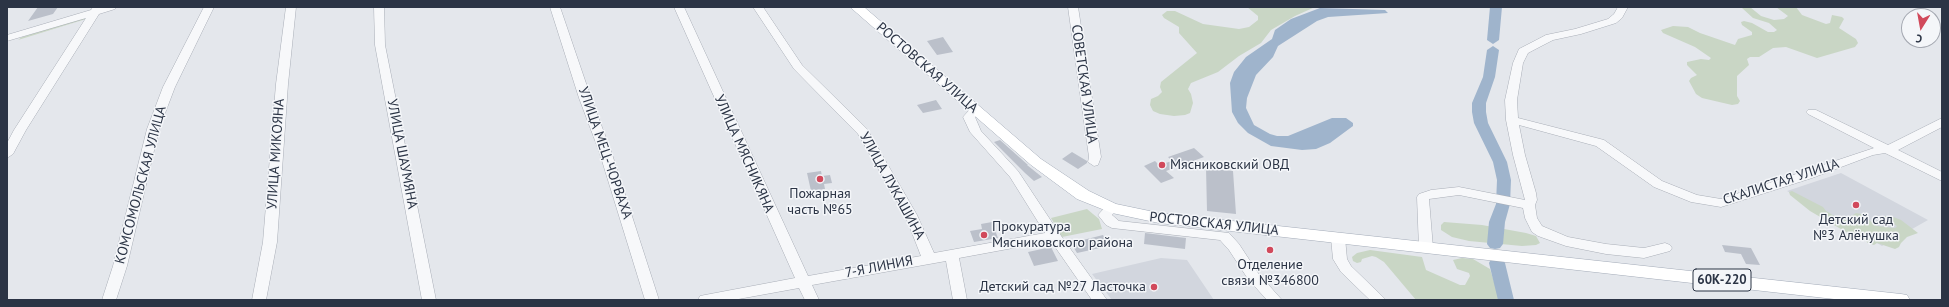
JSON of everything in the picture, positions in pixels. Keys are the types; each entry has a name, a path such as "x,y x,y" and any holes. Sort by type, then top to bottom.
{"main road":[{"name":"РОСТОВСКАЯ УЛИЦА","path":"856,7 1056,177 1083,195 1112,208 1159,218 1901,300"}],"street":[{"path":"7,38 96,9 111,7"},
{"name":"КОМСОМОЛЬСКАЯ УЛИЦА","path":"109,300 120,266 153,129 169,88 209,7"},
{"name":"УЛИЦА МИКОЯНА","path":"259,300 270,242 282,84 292,7"},
{"name":"УЛИЦА ШАУМЯНА","path":"379,7 380,44 429,300"},
{"name":"УЛИЦА МЕЦ-ЧОРВАХА","path":"555,7 585,98 605,151 652,300"},
{"name":"УЛИЦА МЯСНИКЯНА","path":"679,7 802,282 812,300"},
{"name":"УЛИЦА ЛУКАШИНА","path":"758,7 798,67 864,132 907,209 929,258"},
{"name":"СОВЕТСКАЯ УЛИЦА","path":"1073,7 1095,156 1094,162"},
{"path":"1622,7 1618,16 1612,21 1577,32 1550,37 1523,51 1518,63 1511,100 1512,120 1519,155 1530,193 1531,200 1529,205 1533,224 1543,233 1566,241 1632,253 1644,253 1665,248"},
{"path":"7,154 20,130 96,9"},
{"path":"976,110 969,117 976,132 1014,174 1054,236 1095,295"},
{"path":"1812,112 1885,150 1942,177"},
{"name":"СКАЛИСТАЯ УЛИЦА","path":"1512,120 1600,142 1658,184 1689,197 1713,202 1726,202 1808,175 1870,152 1892,148 1942,122"},
{"path":"1426,248 1423,197 1447,191 1479,194 1529,205"},
{"path":"1112,208 1104,215 1111,222 1117,224 1224,236 1234,247 1253,276 1276,300"},
{"name":"7-Я ЛИНИЯ","path":"705,300 1054,236"},
{"path":"1338,238 1340,259 1346,269 1379,300"},
{"path":"951,254 960,300"}],"shaded area":[{"name":"Детский сад №3 Алёнушка","path":"1841,173 1928,220 1882,246 1787,191"},
{"name":"Детский сад №27 Ласточка","path":"1161,258 1187,260 1214,300 1112,300 1092,274"}],"green space":[{"path":"1247,7 1315,7 1295,16 1271,30 1261,43 1239,56 1218,72 1191,83 1188,89 1193,103 1190,113 1174,116 1160,114 1153,111 1150,105 1151,99 1158,96 1162,92 1160,87 1161,82 1197,53 1179,33 1179,27 1164,18 1162,15 1167,11 1175,11 1203,24 1239,29 1249,27 1258,20 1258,16"},
{"path":"1750,7 1761,16 1774,20 1784,19 1788,16 1776,7 1796,7 1802,15 1826,24 1830,23 1832,15 1842,17 1844,19 1839,28 1856,39 1858,43 1855,47 1817,58 1786,47 1773,48 1759,57 1750,57 1747,59 1749,65 1737,76 1737,96 1740,101 1738,104 1732,105 1702,98 1696,94 1689,81 1697,75 1687,65 1687,62 1701,59 1709,60 1711,58 1695,47 1663,33 1661,30 1673,26 1688,27 1700,33 1735,45 1738,39 1752,35 1752,32 1742,25 1741,22 1744,21 1752,23 1768,32 1774,32 1777,30 1769,23 1753,18 1742,8"},
{"path":"80,19 86,19 18,40 22,37"},
{"path":"1792,191 1823,207 1826,211 1836,217 1850,217 1856,213 1861,214 1877,226 1895,228 1897,226 1882,216 1891,216 1901,220 1918,233 1907,237 1899,247 1895,249 1877,243 1874,245 1868,243 1861,237 1846,232 1810,211 1790,195 1789,192"},
{"path":"1087,209 1099,219 1102,229 1062,237 1051,218"},
{"path":"1444,222 1482,225 1526,233 1536,236 1540,243 1536,245 1522,246 1469,241 1452,237 1441,230 1441,225"},
{"path":"1370,250 1422,257 1426,270 1460,285 1465,285 1470,276 1469,273 1457,269 1453,260 1462,258 1473,259 1490,269 1500,300 1416,300 1384,262 1376,257 1372,256 1362,259 1361,262 1357,263 1353,261 1352,257 1357,253"}],"water":[{"path":"1320,8 1385,10 1388,13 1328,17 1317,21 1278,46 1273,57 1256,75 1247,98 1246,108 1254,125 1270,134 1277,136 1288,136 1332,118 1346,118 1353,123 1353,126 1330,143 1316,149 1302,150 1271,146 1248,133 1238,123 1232,112 1230,83 1234,72 1246,57 1272,39 1275,30 1291,19"}],"building":[{"path":"38,7 58,7 53,14 28,21"},
{"path":"943,37 953,52 937,55 927,41"},
{"path":"936,100 942,109 923,113 917,105"},
{"path":"1000,140 1042,177 1034,181 994,142"},
{"name":"Мясниковский ОВД","path":"1194,148 1204,157 1166,171 1174,178 1161,183 1144,166 1155,161 1159,165 1172,161 1168,157"},
{"path":"1072,152 1087,161 1087,163 1078,169 1062,159"},
{"path":"1206,168 1233,171 1236,214 1207,211"},
{"name":"Пожарная часть №65","path":"821,171 822,176 830,175 832,183 824,184 825,189 811,191 807,173"},
{"name":"Прокуратура Мясниковского района","path":"992,222 998,238 974,242 970,231 982,229 981,224"},
{"path":"1145,233 1186,238 1185,249 1144,244"},
{"path":"1103,235 1109,246 1077,253 1071,243"},
{"path":"1722,245 1751,248 1760,265 1746,264 1741,254 1725,252"},
{"path":"1051,247 1058,261 1034,266 1028,252"}],"waterway":[{"path":"1493,40 1496,7"},
{"path":"1493,50 1489,77 1479,103 1479,112 1481,123 1500,162 1504,180 1503,204 1497,222 1495,244"},
{"path":"1497,263 1506,300"}],"place":[{"name":"Мясниковский ОВД","path":"1162,165"},
{"name":"Пожарная часть №65","path":"820,179"},
{"name":"Детский сад №3 Алёнушка","path":"1856,205"},
{"name":"Прокуратура Мясниковского района","path":"984,235"},
{"name":"Отделение связи №346800","path":"1270,250"},
{"name":"Детский сад №27 Ласточка","path":"1154,287"}]}
